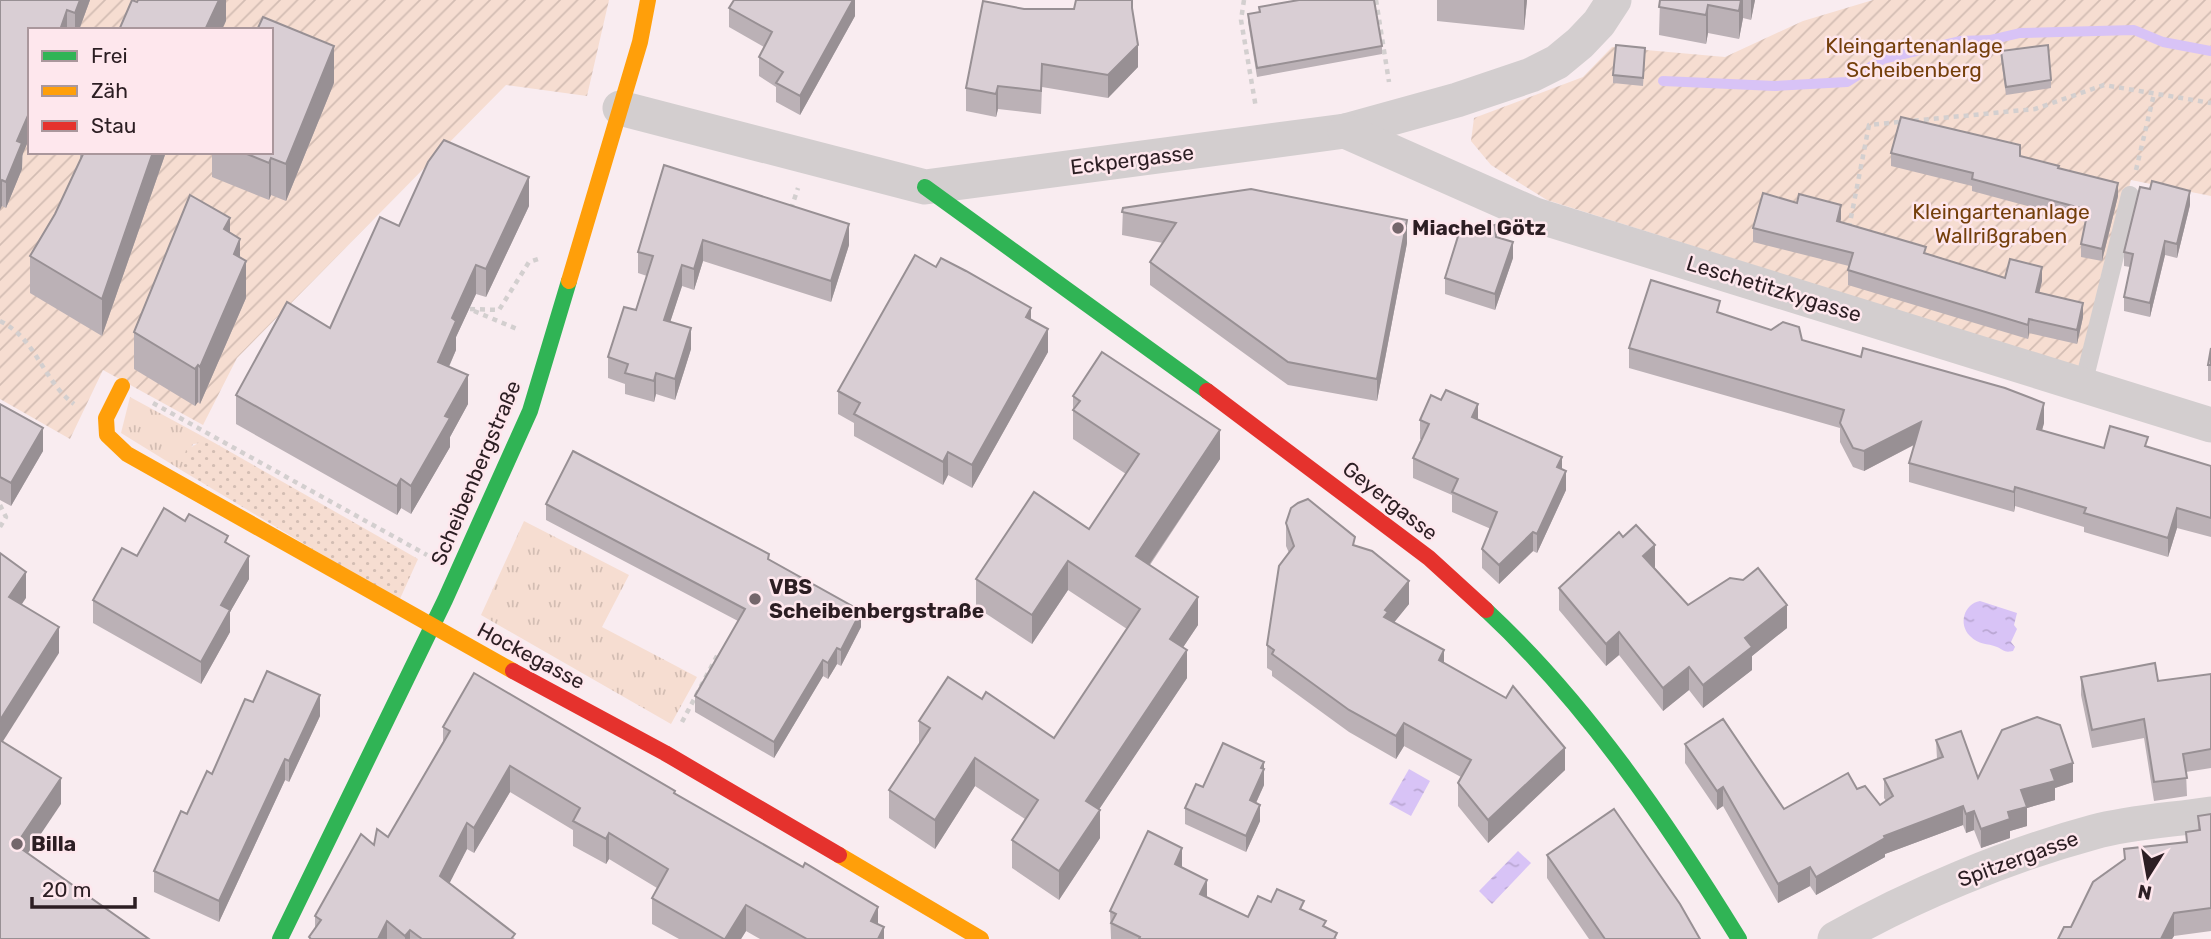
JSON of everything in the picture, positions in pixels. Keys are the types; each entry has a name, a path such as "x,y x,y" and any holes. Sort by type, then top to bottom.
{"street":[{"name":"Scheibenbergstraße","path":"280,939 432,627 530,411 640,42 648,0"},
{"name":"Eckpergasse","path":"620,108 925,187 1345,131 1507,84 1557,62 1599,23 1614,0"},
{"name":"Leschetitzkygasse","path":"1345,131 1535,215 2211,425"},
{"name":"Geyergasse","path":"925,187 1308,464 1439,567 1507,630 1577,710 1673,832 1739,939"},
{"path":"106,418 122,386"},
{"name":"Hockegasse","path":"106,418 107,435 127,454 432,627 665,753 981,939"},
{"name":"Spitzergasse","path":"1835,939 1873,918 1962,877 2095,832 2211,814"}],"lane":[{"path":"2083,385 2130,195"}],"path":[{"path":"1244,0 1241,20 1262,143"},
{"path":"1376,0 1395,117"},
{"path":"1849,229 1869,125 2035,109 2104,85 2211,103"},
{"path":"2130,195 2154,94"},
{"path":"791,212 798,187"},
{"path":"519,330 470,309 499,310 529,262 543,257"},
{"path":"0,321 29,342 64,396 84,412 106,418"},
{"path":"122,386 428,555"},
{"path":"0,505 6,517 0,527"},
{"path":"684,719 718,654 727,659"}],"green space":[{"path":"0,0 609,0 587,96 506,85 237,358 203,425 103,370 70,439 0,399"},
{"name":"Kleingartenanlage Wallrißgraben","path":"1873,0 2211,0 2211,196 2131,180 2082,369 1547,200 1491,165 1471,141 1474,118 1583,77 1612,47 1725,57 1803,21"},
{"path":"130,397 213,442 193,444 181,470 121,433"},
{"path":"202,441 213,442 418,559 399,601 181,470 186,450"},
{"path":"524,521 629,575 602,627 697,677 671,724 481,615"}],"water":[{"path":"1980,601 2017,613 2014,625 2017,629 2011,642 2015,647 2013,651 1980,642 1966,631 1964,615 1970,606"},
{"path":"1409,769 1430,781 1411,816 1389,804"},
{"path":"1518,851 1531,863 1492,904 1479,891"}],"building":[{"path":"0,0 80,0 75,13 67,10 61,28 28,28 28,116 17,141 22,143 6,182 2,180 0,184"},
{"path":"132,0 219,0 206,28 120,28"},
{"path":"734,0 853,0 800,96 776,83 783,72 759,57 772,32 729,8"},
{"path":"1076,0 1132,0 1138,45 1108,75 1042,64 1041,91 998,86 996,94 966,88 983,1 1024,9 1074,9"},
{"path":"1299,0 1374,0 1382,46 1257,68 1248,14 1260,12 1259,7"},
{"path":"1660,0 1741,0 1739,11 1708,5 1706,15 1659,7"},
{"path":"263,17 334,46 286,164 271,158 269,163 247,154 273,154 273,28 258,28"},
{"path":"1616,45 1645,48 1643,78 1613,75"},
{"path":"2048,45 2051,80 2006,87 2001,51"},
{"path":"1901,117 2020,145 2020,156 2118,183 2102,249 2081,244 2088,210 1972,179 1973,173 1891,153"},
{"path":"444,140 529,177 486,269 476,265 452,318 456,321 438,362 468,375 445,416 450,418 411,486 401,479 397,486 236,395 287,302 330,328 380,217 399,226 428,162"},
{"path":"83,154 152,154 102,299 30,256 55,214"},
{"path":"664,165 849,224 831,281 703,240 694,269 682,265 664,320 691,328 675,379 656,373 654,381 625,373 628,364 608,357 624,307 636,310 653,256 638,252"},
{"path":"2152,181 2190,191 2177,244 2165,241 2150,303 2124,297 2133,254 2124,252 2140,187 2150,189"},
{"path":"1251,189 1407,220 1377,379 1288,362 1150,262 1176,223 1122,212 1123,208"},
{"path":"1763,193 1797,203 1799,194 1841,205 1837,221 1926,247 1924,253 2005,278 2010,259 2042,267 2036,292 2083,303 2077,330 2029,319 2028,325 1848,270 1853,253 1753,228"},
{"path":"190,195 230,218 224,229 240,239 234,254 246,261 200,367 198,365 195,369 134,332"},
{"path":"1495,225 1496,237 1513,242 1495,294 1445,278 1460,230"},
{"path":"915,255 936,267 941,258 966,271 1031,308 1026,317 1048,329 972,465 948,452 943,462 854,414 860,403 838,391"},
{"path":"1651,280 1720,301 1717,312 1771,330 1783,322 1799,327 1802,340 1861,357 1863,348 2005,388 2044,403 2037,429 2104,448 2110,426 2148,437 2145,446 2211,466 2211,518 2177,508 2168,538 2084,513 2086,508 2015,487 2014,492 1909,463 1921,422 1864,451 1853,448 1840,423 1844,410 1629,348"},
{"path":"1102,352 1220,430 1136,556 1198,597 1170,639 1187,650 1086,801 1100,810 1059,871 1012,840 1038,800 975,758 935,820 889,790 930,728 919,721 948,677 982,699 986,692 1054,738 1140,609 1068,561 1032,615 976,579 1034,492 1089,529 1139,454 1073,410 1080,401 1073,396"},
{"path":"1446,390 1478,404 1472,417 1562,457 1557,467 1566,471 1537,534 1533,532 1499,565 1482,549 1497,512 1452,492 1458,479 1413,458 1429,424 1420,420 1431,395 1441,400"},
{"path":"0,404 43,428 11,483 0,477"},
{"name":"VBS Scheibenbergstraße","path":"573,451 769,554 768,559 861,611 841,650 837,648 828,663 823,660 774,742 695,696 745,609 546,504"},
{"path":"1308,499 1355,537 1353,545 1372,551 1409,581 1385,610 1388,612 1384,617 1444,650 1439,660 1506,698 1513,686 1565,748 1488,820 1458,783 1471,760 1404,723 1396,736 1349,710 1272,654 1274,650 1267,645 1279,566 1294,546 1286,523 1291,508"},
{"path":"164,508 185,521 189,514 228,536 225,542 249,556 221,605 230,610 201,662 93,600 122,548 137,556"},
{"path":"1636,525 1655,545 1643,556 1688,605 1730,578 1743,580 1758,568 1787,605 1745,638 1752,647 1703,685 1689,667 1663,688 1619,632 1606,644 1559,588 1619,532 1623,537"},
{"path":"0,553 26,572 9,597 59,627 0,720"},
{"path":"2155,663 2158,681 2211,674 2211,749 2183,754 2187,778 2154,782 2144,719 2092,730 2081,677"},
{"path":"267,671 320,695 289,761 285,759 219,901 154,871 181,811 187,814 207,771 212,774 245,699 253,702"},
{"path":"474,673 675,791 674,793 803,867 805,863 878,907 871,921 884,927 878,939 807,939 746,905 724,939 652,898 668,869 609,833 606,839 573,821 580,808 510,766 474,828 467,823 440,876 515,934 511,939 422,939 410,930 405,936 387,921 378,939 311,939 309,937 321,920 315,916 361,834 374,845 377,829 388,837 450,731 443,727"},
{"path":"2037,717 2060,725 2073,763 2051,770 2055,781 2021,790 2027,807 2008,812 2010,819 1981,829 1974,811 1966,814 1963,806 1884,836 1885,838 1816,877 1810,867 1778,884 1723,787 1717,791 1685,744 1723,719 1784,809 1848,773 1857,789 1865,786 1880,805 1893,796 1884,779 1943,757 1936,740 1961,731 1978,778 2002,730"},
{"path":"0,740 61,778 16,845 149,939 0,939"},
{"path":"1223,743 1264,762 1261,768 1264,769 1250,800 1260,805 1246,836 1185,808 1196,784 1203,787"},
{"path":"1614,809 1680,904 1700,939 1605,939 1547,855"},
{"path":"2211,814 2211,908 2174,913 2161,939 2058,939 2064,927 2071,927 2093,882 2125,859 2124,849 2187,842 2186,832 2200,830 2198,816"},
{"path":"1148,831 1182,848 1175,864 1207,880 1200,894 1248,917 1258,896 1271,902 1277,889 1304,901 1300,909 1326,921 1323,926 1337,933 1334,939 1139,939 1140,937 1111,923 1116,914 1110,911"}],"waterway":[{"path":"1663,81 1775,86 1847,82 1883,59 1960,41 1990,40 2020,33 2134,30 2163,42 2211,51"}],"traffic: fast":[{"path":"925,187 1207,391"},
{"path":"280,939 445,600 530,411 569,281"},
{"path":"1486,610 1558,685 1623,766 1683,851 1739,939"}],"traffic: slow":[{"path":"569,281 640,42 648,0"},
{"path":"122,386 106,418 107,435 127,454 513,671"},
{"path":"839,855 981,939"}],"traffic: jam":[{"path":"1207,391 1429,558 1486,610"},
{"path":"513,671 665,753 839,855"}],"place":[{"name":"Miachel Götz","path":"1398,228"},
{"name":"VBS Scheibenbergstraße","path":"755,599"},
{"name":"Billa","path":"17,844"}],"park label":[{"name":"Kleingartenanlage Scheibenberg","path":"1914,58"}]}
